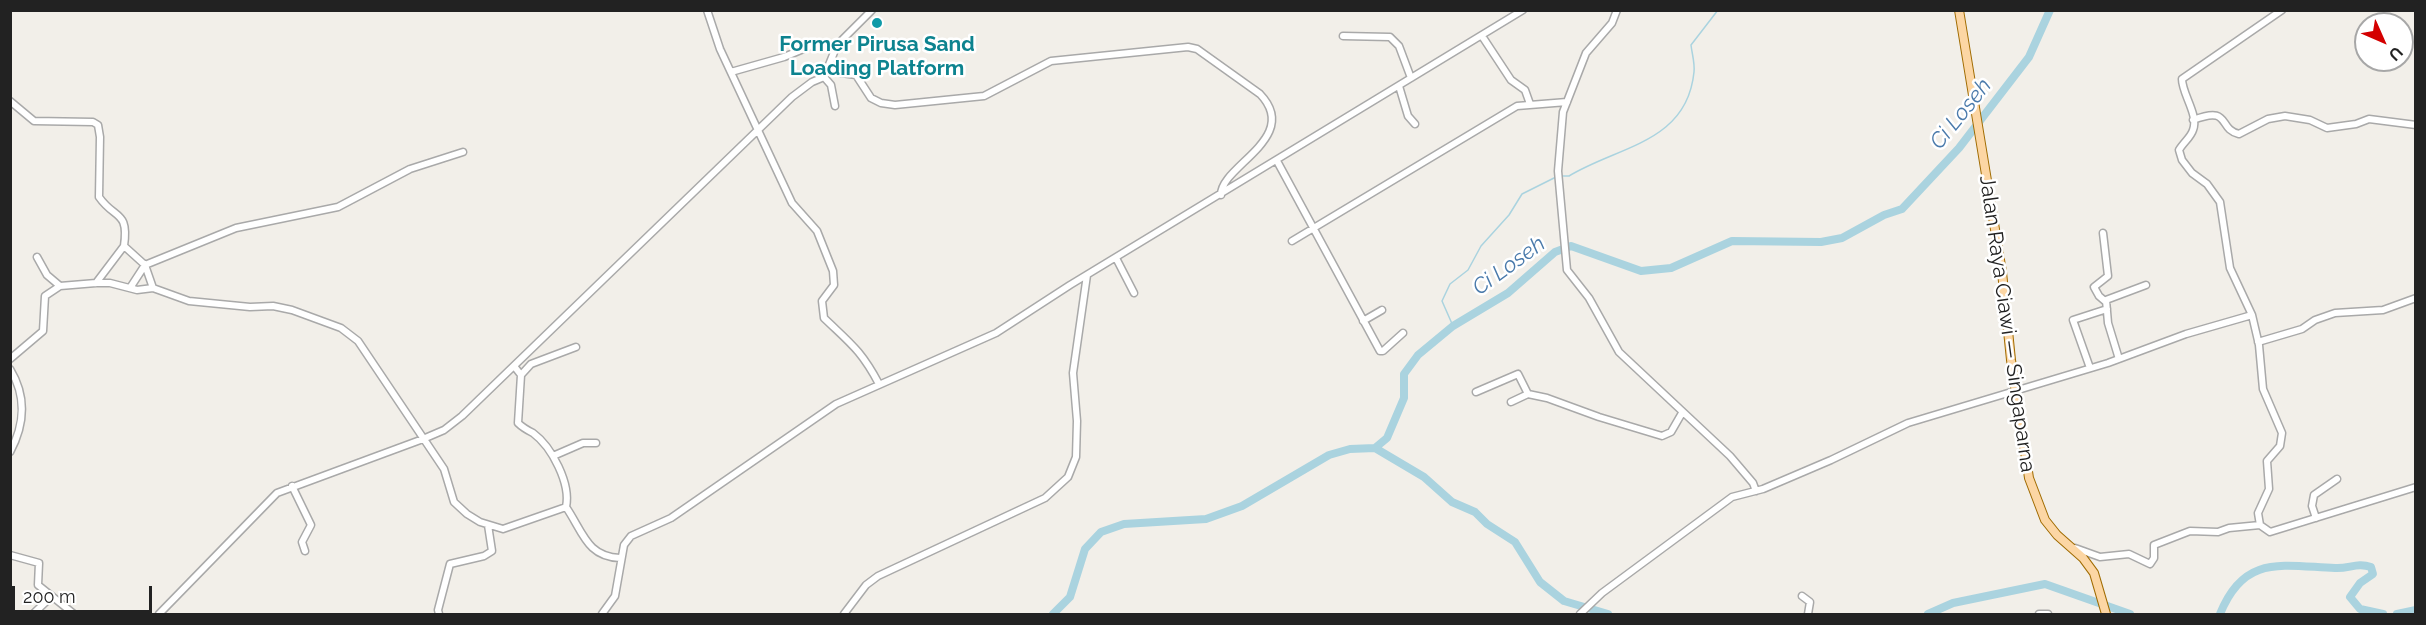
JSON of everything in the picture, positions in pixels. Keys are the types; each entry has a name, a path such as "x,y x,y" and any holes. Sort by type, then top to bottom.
{"main road":[{"name":"Jalan Raya Ciawi — Singaparna","path":"1959,10 2002,272 2011,360 2029,478 2035,501 2045,520 2067,545 2084,558 2099,587 2105,614"}],"street":[{"path":"707,10 757,130 792,202 817,231 834,272 834,285 822,301 824,318 852,343 866,360 879,384"},
{"path":"835,106 831,85 826,74 837,45 872,10"},
{"path":"602,615 615,596 620,558 624,545 631,536 671,518 836,404 981,342 1523,10"},
{"path":"1617,10 1612,23 1586,53 1561,121 1558,175 1563,251 1571,279 1589,298 1619,352 1730,456 1753,483 1756,491"},
{"path":"2260,525 2258,513 2269,489 2267,461 2280,446 2282,433 2263,389 2258,342 2252,315 2230,268 2220,202 2207,184 2192,173 2182,160 2180,150 2193,130 2193,120 2182,86 2182,79 2282,10"},
{"path":"1343,36 1390,37 1400,46 1411,78"},
{"path":"1482,36 1511,80 1525,90 1530,104"},
{"path":"731,72 784,57 813,45"},
{"path":"159,615 266,502 292,486 444,430 462,416 792,97 826,74 856,75 870,98 881,103 895,105 984,96 1051,62 1093,55 1192,48 1209,56 1260,94 1268,102 1271,115 1262,145 1224,183 1221,195"},
{"path":"1399,86 1408,116 1415,124"},
{"path":"10,100 34,121 93,122 98,126 100,137 98,193 102,202 122,216 124,246 96,283"},
{"path":"1292,241 1314,230 1517,106 1567,102"},
{"path":"2193,120 2206,115 2216,115 2223,119 2232,132 2239,134 2268,119 2285,116 2310,120 2327,128 2356,124 2369,119 2415,125"},
{"path":"130,288 145,265 236,228 338,207 416,166 463,152"},
{"path":"1277,161 1381,352 1403,333"},
{"path":"2103,233 2108,276 2094,286 2106,305 2108,323 2119,359"},
{"path":"124,246 145,265 153,288"},
{"path":"37,257 47,275 60,286"},
{"path":"1116,258 1134,293"},
{"path":"844,615 866,585 878,576 1045,498 1068,477 1076,457 1073,373 1087,275"},
{"path":"10,359 43,331 45,296 60,286 96,283 140,290 153,288 189,301 250,308 273,306 320,318 341,328 358,341 398,396 444,470 454,502 467,514 488,525 509,528 566,507"},
{"path":"2090,368 2073,320 2146,285"},
{"path":"2258,342 2302,328 2315,320 2335,313 2383,310 2415,298"},
{"path":"1363,321 1382,310"},
{"path":"1584,610 1732,497 1756,491 1831,460 1908,423 2017,388 2119,359 2186,334 2252,315"},
{"path":"576,347 531,364 521,375 518,423 532,433 553,456 567,494 566,507 595,552 608,558 620,558"},
{"path":"514,366 521,375"},
{"path":"10,369 17,383 23,408 21,428 10,452"},
{"path":"1476,392 1518,374 1528,394"},
{"path":"1511,402 1528,394 1547,398 1662,436 1671,432 1682,413"},
{"path":"553,456 583,443 596,443"},
{"path":"2316,518 2312,506 2314,495 2337,479"},
{"path":"292,486 311,525 302,542 305,551"},
{"path":"2067,545 2100,557 2129,554 2150,564 2154,558 2154,545 2175,534 2190,531 2218,532 2229,528 2260,525 2270,532 2415,487"},
{"path":"439,615 438,610 450,564 484,556 492,551 488,525"},
{"path":"10,555 39,563 37,582 74,615"},
{"path":"33,615 52,596"},
{"path":"1802,596 1810,602 1808,614"},
{"path":"2039,615 2048,615"}],"waterway":[{"path":"1560,176 1569,176 1628,149 1664,128 1678,114 1689,96 1694,72 1691,45 1718,10"},
{"name":"Ci Loseh","path":"1053,614 1070,597 1085,549 1101,532 1124,524 1206,519 1242,506 1329,455 1350,449 1375,448 1387,438 1404,398 1404,374 1418,355 1453,326 1508,293 1555,252 1571,246 1641,271 1671,268 1732,241 1821,242 1842,238 1884,215 1902,209 1959,148 2029,57 2050,10"},
{"path":"1453,326 1442,301 1450,284 1468,270 1481,246 1509,215 1522,194 1556,177"},
{"path":"1375,448 1424,477 1452,502 1475,512 1487,524 1515,542 1540,582 1564,601 1608,614"},
{"path":"2220,614 2241,581 2267,568 2282,566 2340,568 2361,565 2371,567 2373,574 2360,583 2350,597 2360,609 2383,614"},
{"path":"1928,614 1953,603 2045,584 2130,614"},
{"path":"2397,614 2416,610"}],"place":[{"name":"Former Pirusa Sand Loading Platform","path":"877,23"}]}
